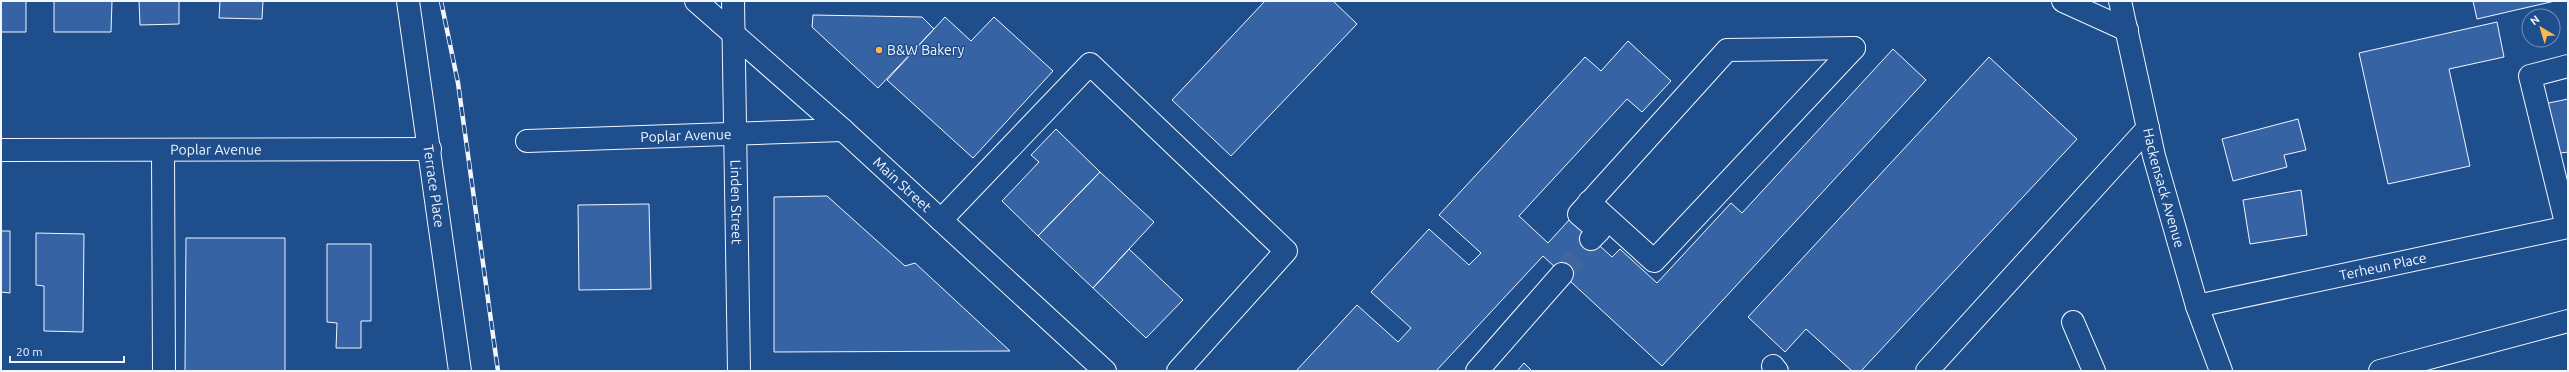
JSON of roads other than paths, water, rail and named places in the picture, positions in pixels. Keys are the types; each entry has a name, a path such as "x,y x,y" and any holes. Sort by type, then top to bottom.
{"street":[{"name":"Terrace Place","path":"408,1 460,371"},
{"name":"Main Street","path":"696,1 843,130 1106,371"},
{"name":"Linden Street","path":"733,1 739,371"},
{"path":"2063,1 2127,30"},
{"name":"Hackensack Avenue","path":"2120,1 2148,128 2197,306 2221,371"},
{"path":"1589,202 1654,261 1854,48 1726,50 1589,202 1579,214 1598,232 1591,239"},
{"path":"941,220 1090,64 1286,252 1178,371"},
{"path":"2567,227 2530,76 2568,66"},
{"path":"1927,371 2148,128"},
{"name":"Poplar Avenue","path":"528,141 735,135 843,130"},
{"name":"Poplar Avenue","path":"1,150 430,149"},
{"path":"163,150 164,371"},
{"name":"Terheun Place","path":"2197,306 2567,227"},
{"path":"1476,371 1562,274"},
{"path":"2380,371 2568,321"},
{"path":"2074,322 2094,371"}],"tunnel":[{"path":"1562,274 1591,239"}],"railway":[{"path":"441,1 458,83 498,371"}],"place":[{"name":"B&W Bakery","path":"879,50"}]}
